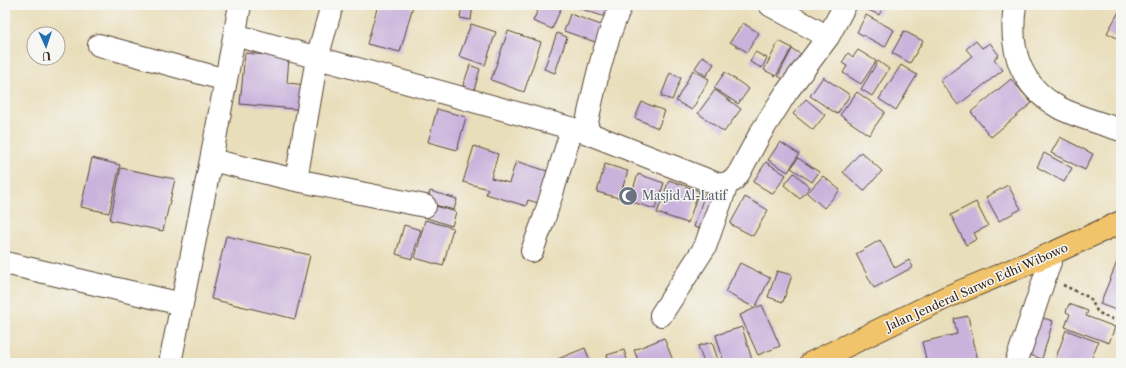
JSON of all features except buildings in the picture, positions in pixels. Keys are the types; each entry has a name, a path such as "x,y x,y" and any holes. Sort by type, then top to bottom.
{"main road":[{"name":"Jalan Jenderal Sarwo Edhi Wibowo","path":"811,363 947,297 1053,253 1121,222"}],"street":[{"path":"170,363 211,160 240,5"},
{"path":"296,180 317,58 332,5"},
{"path":"532,251 596,81 608,38 621,5"},
{"path":"770,5 828,37"},
{"path":"235,35 578,130 720,185 733,181 739,173 760,134 786,93 828,37 845,5"},
{"path":"1015,5 1014,47 1020,68 1032,86 1058,108 1121,130"},
{"path":"99,45 226,80"},
{"path":"211,160 296,180 425,206"},
{"path":"661,316 705,247 727,184"},
{"path":"1016,363 1053,253"},
{"path":"5,263 182,304"}],"path":[{"path":"1044,277 1090,298 1097,311 1104,316 1121,322"}],"place":[{"name":"Masjid Al-Latif","path":"628,196"}]}
